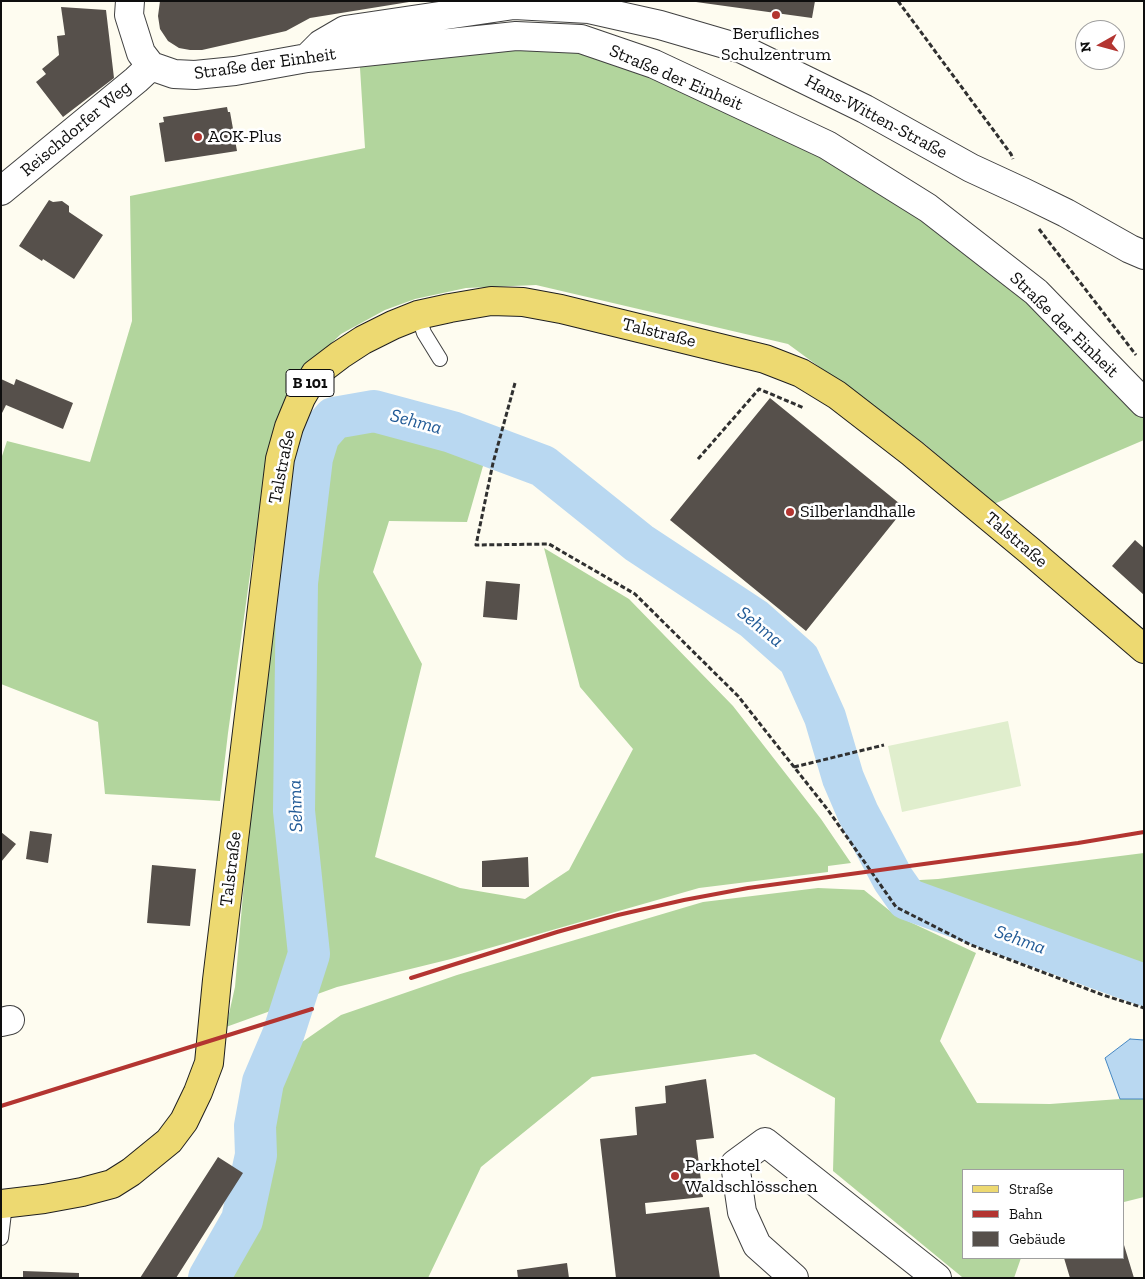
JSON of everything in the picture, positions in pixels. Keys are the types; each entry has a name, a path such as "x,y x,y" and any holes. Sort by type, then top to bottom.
{"main road":[{"name":"Talstraße","path":"3,1204 44,1200 112,1184 131,1172 169,1141 184,1121 198,1092 209,1063 237,813 282,451 300,398 315,374 363,340 393,325 450,308 491,302 523,302 560,309 765,359 800,373 836,395 912,453 1144,649"}],"street":[{"path":"130,1 129,15 141,53 151,66"},
{"name":"Hans-Witten-Straße","path":"307,58 321,44 345,30 514,5 589,9 660,25 742,49 865,109 971,168 1066,213 1144,256"},
{"name":"Straße der Einheit","path":"151,66 174,74 195,75 307,58 516,36 580,39 654,64 826,145 928,208 1036,292 1144,403"},
{"name":"Reischdorfer Weg","path":"1,191 151,66"},
{"path":"794,1278 756,1245 742,1212 735,1164 765,1142 937,1278"}],"lane":[{"path":"418,316 424,333 440,359"},
{"path":"1,1238 3,1204"}],"path":[{"path":"898,1 1011,154"},
{"path":"1023,192 1029,217 1138,358"},
{"path":"515,383 493,463 476,545 549,544 635,594 738,696 828,810 896,907 971,945 1103,995 1144,1008"},
{"path":"698,459 759,389 804,408"},
{"path":"793,767 884,745"}],"green space":[{"path":"581,39 928,208 1144,403 1144,440 994,504 926,445 788,344 536,285 466,288 415,299 385,310 341,334 310,364 271,452 252,560 220,801 105,794 98,722 1,684 1,459 7,441 90,462 132,321 130,196 365,148 359,52"},
{"path":"356,411 487,452 467,522 389,521 373,572 422,664 375,857 460,888 525,899 569,870 633,749 580,687 544,548 629,599 733,706 821,819 851,863 828,866 828,872 699,888 451,959 337,987 226,1027 235,987 251,801 279,565 300,457 310,440 330,430"},
{"path":"1008,721 1021,786 902,812 888,746"},
{"path":"1144,853 1144,975 1054,940 910,893 902,881 938,879"},
{"path":"818,888 864,890 895,915 976,953 940,1041 977,1103 1050,1104 1144,1099 1144,1197 1125,1202 1125,1169 962,1169 962,1259 1021,1259 1014,1278 962,1277 833,1171 835,1098 755,1054 592,1077 481,1167 428,1278 215,1278 247,1220 282,1056 341,1015 457,975 703,902"}],"water":[{"path":"1130,1039 1144,1040 1144,1099 1120,1099 1105,1058"}],"building":[{"path":"160,1 409,2 310,18 286,31 202,50 190,50 179,48 168,41 160,29 158,16"},
{"path":"696,1 815,1 812,18"},
{"path":"61,7 106,10 114,78 63,117 36,82 46,74 42,69 59,55 57,36 65,35"},
{"name":"AOK-Plus","path":"227,107 228,112 230,112 237,151 165,162 159,123 164,122 163,117"},
{"path":"49,200 53,202 62,201 69,206 69,212 103,235 74,279 19,246"},
{"path":"1,379 14,385 16,379 73,403 63,429 6,405 1,415"},
{"name":"Silberlandhalle","path":"770,398 905,508 806,631 670,520"},
{"path":"1135,540 1144,548 1144,595 1112,566"},
{"path":"486,581 520,584 517,620 483,617"},
{"path":"30,831 52,834 48,863 26,859"},
{"path":"1,832 16,844 1,862"},
{"path":"528,857 529,887 482,887 482,861"},
{"path":"152,865 196,869 190,926 147,923"},
{"path":"706,1079 714,1138 696,1140 703,1197 645,1203 646,1214 709,1207 720,1278 616,1278 600,1139 637,1135 635,1107 666,1103 665,1086"},
{"path":"218,1157 243,1173 176,1278 140,1278"},
{"path":"1125,1248 1134,1278 1070,1278 1064,1259 1125,1259"},
{"path":"567,1263 569,1278 518,1278 517,1270"},
{"path":"23,1271 79,1273 79,1278 23,1278"}],"waterway":[{"name":"Sehma","path":"209,1278 242,1220 256,1155 255,1126 263,1082 283,1035 309,954 294,811 297,583 312,458 319,435 334,418 374,411 452,432 543,466 639,543 754,619 799,659 825,717 843,778 858,813 893,879 907,899 1144,985"}],"railway":[{"path":"411,978 557,932 618,915 684,900 748,888 1078,843 1144,832"},
{"path":"1,1106 312,1009"}],"place":[{"name":"Berufliches Schulzentrum","path":"776,15"},
{"name":"AOK-Plus","path":"198,137"},
{"name":"Silberlandhalle","path":"790,512"},
{"name":"Parkhotel Waldschlösschen","path":"675,1176"}]}
